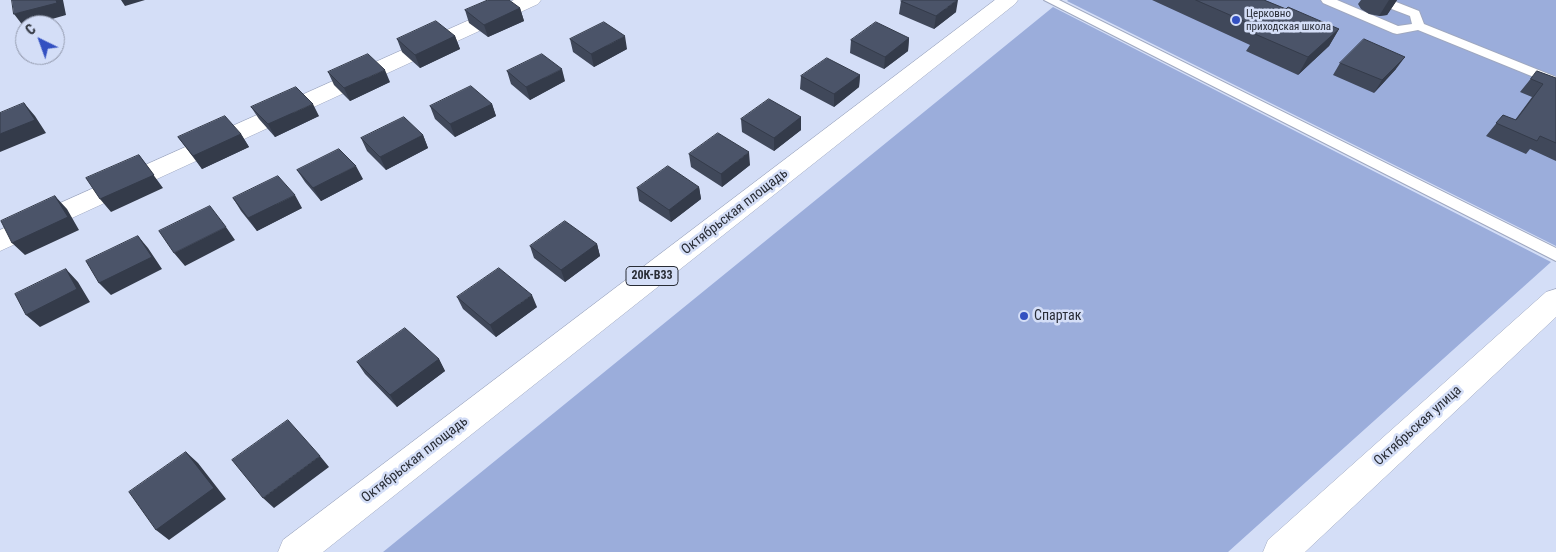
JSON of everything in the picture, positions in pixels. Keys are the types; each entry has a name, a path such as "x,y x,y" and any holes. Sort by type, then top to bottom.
{"street":[{"path":"0,241 531,0"},
{"name":"Октябрьская площадь","path":"295,552 1008,0"},
{"name":"Октябрьская улица","path":"1280,552 1556,300"}],"lane":[{"path":"1050,0 1556,255"},
{"path":"1328,0 1397,30 1420,26 1556,82"},
{"path":"1380,0 1415,14 1420,26"}],"shaded area":[{"path":"1556,0 1556,246 1067,1"},
{"path":"1053,7 1551,262 1228,552 383,552"}],"building":[{"path":"12,0 56,0 57,3 14,14"},
{"path":"488,0 509,0 520,8 484,25 465,10"},
{"path":"902,0 957,0 936,16"},
{"path":"1196,0 1264,0 1286,9 1288,7 1339,29 1308,57 1255,34 1261,29"},
{"path":"436,21 455,36 415,55 397,39"},
{"path":"604,22 625,36 591,54 570,39"},
{"path":"876,22 909,38 885,57 851,40"},
{"path":"1364,39 1405,57 1382,80 1340,63"},
{"path":"368,54 385,70 344,88 328,72"},
{"path":"542,54 562,69 526,87 507,71"},
{"path":"827,58 860,75 834,94 801,76"},
{"path":"1537,71 1556,78 1556,143 1540,136 1537,141 1496,123 1503,115 1516,120 1543,84 1531,79"},
{"path":"471,86 492,104 450,124 430,106"},
{"path":"296,87 313,104 268,124 251,107"},
{"path":"769,99 801,117 774,138 741,119"},
{"path":"24,103 35,120 0,134 0,113"},
{"path":"225,116 241,134 193,156 178,137"},
{"path":"404,117 423,135 380,157 361,138"},
{"path":"718,133 749,152 721,174 689,154"},
{"path":"339,149 356,166 313,188 297,170"},
{"path":"139,155 154,175 100,199 86,178"},
{"path":"668,166 699,187 669,210 637,188"},
{"path":"278,176 295,195 248,218 233,198"},
{"path":"55,196 68,217 12,243 1,221"},
{"path":"210,206 226,227 174,253 159,231"},
{"path":"565,221 597,244 561,270 530,246"},
{"path":"138,236 152,257 99,283 86,261"},
{"path":"499,268 532,295 490,325 457,297"},
{"path":"66,269 77,289 26,315 15,294"},
{"path":"405,328 439,359 390,395 357,362"},
{"path":"288,420 320,456 263,498 232,460"},
{"path":"186,452 214,488 156,530 129,492"}],"place":[{"name":"Церковно приходская школа","path":"1236,20"},
{"name":"Спартак","path":"1024,316"}]}
